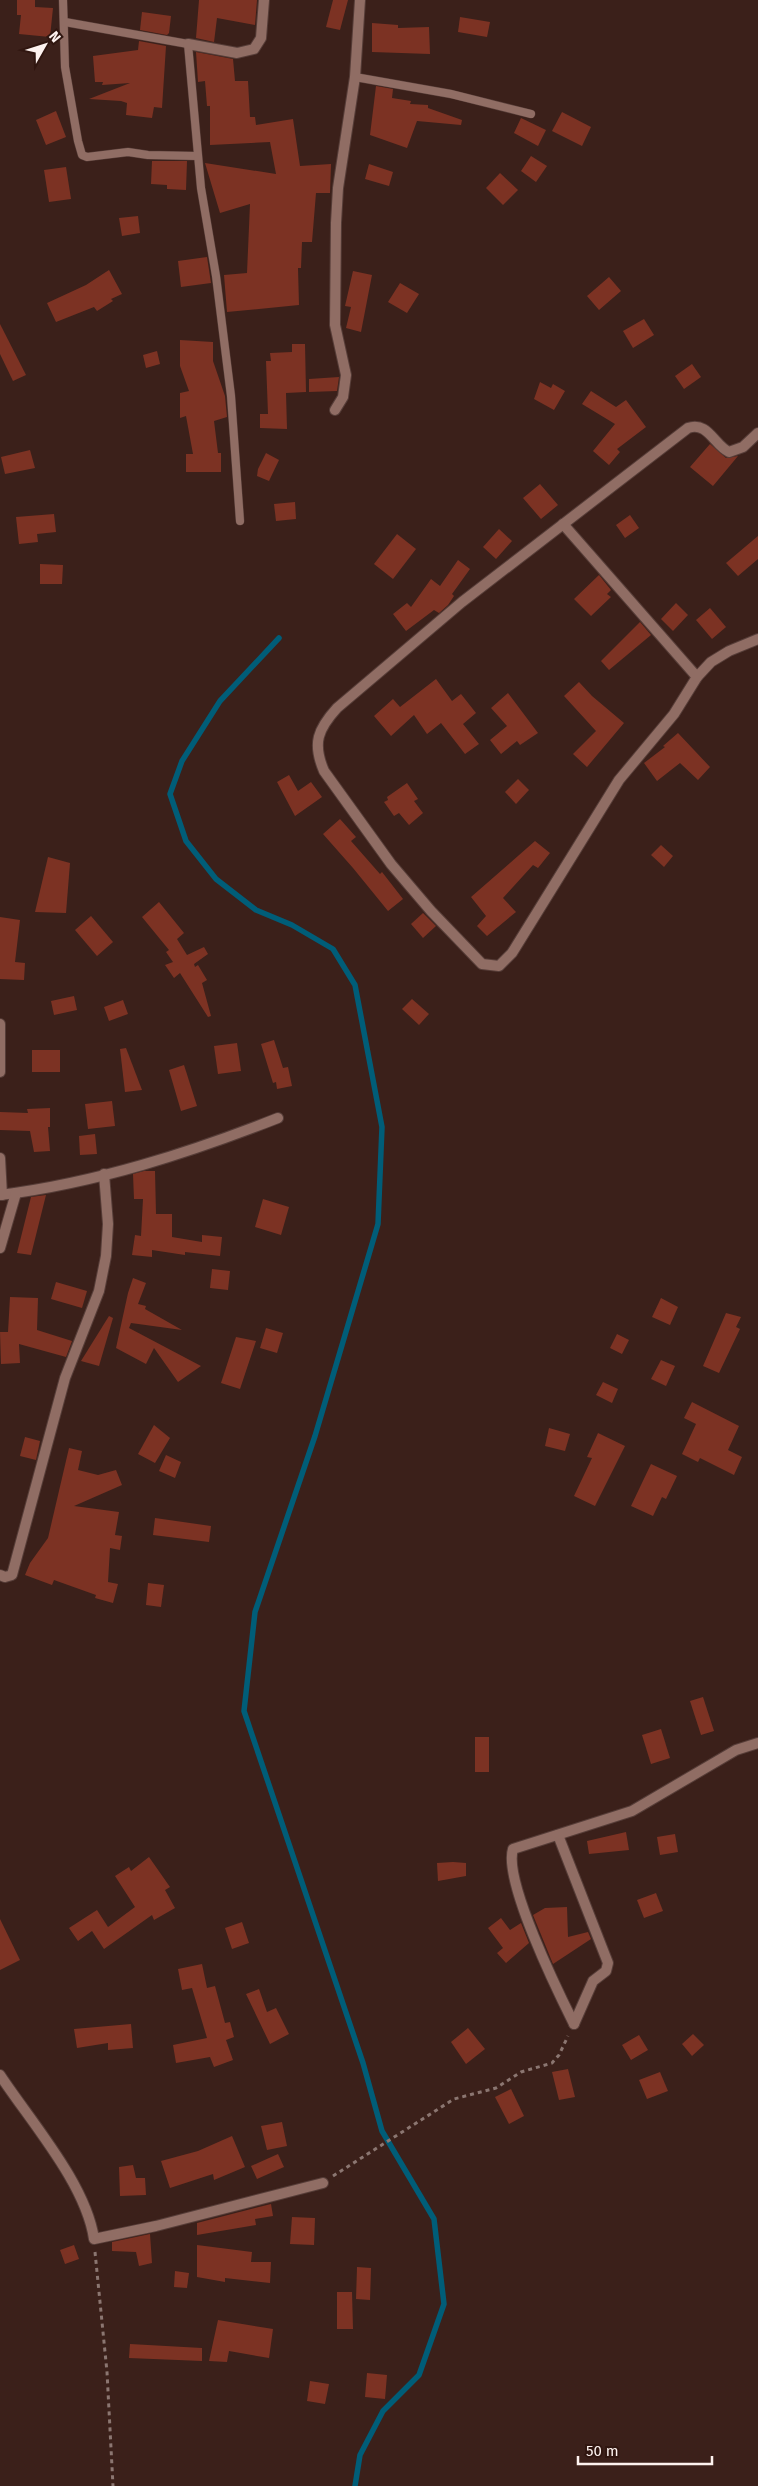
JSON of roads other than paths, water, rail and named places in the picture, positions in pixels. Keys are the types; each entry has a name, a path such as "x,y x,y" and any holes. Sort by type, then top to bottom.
{"street":[{"path":"188,44 237,53 254,49 261,38 264,0"},
{"path":"335,410 343,397 346,375 335,325 338,188 355,77 360,0"},
{"path":"758,433 744,447 730,452 704,429 697,426 688,428 462,602 337,708 326,720 318,736 317,754 324,771 380,848 431,911 482,964 499,966 512,953 619,780 674,714 689,694 697,677 711,662 729,651 758,639"},
{"path":"563,524 697,677"},
{"path":"0,1024 0,1072"},
{"path":"0,1158 1,1195 142,1166 200,1148 278,1118"},
{"path":"0,1575 5,1577 12,1575 65,1378 98,1291 106,1256 108,1224 104,1174"},
{"path":"0,1248 16,1193"},
{"path":"558,1835 608,1963 606,1971 593,1981 574,2024 554,1984 527,1918 512,1863 513,1849 632,1811 736,1750 758,1743"},
{"path":"0,2075 66,2172 86,2207 94,2239 156,2226 323,2183"}],"lane":[{"path":"63,0 65,67 82,155 87,157 128,152 148,155 197,156"},
{"path":"65,22 188,44 197,156 224,335 240,521"},
{"path":"355,77 451,94 531,114"}],"waterway":[{"path":"279,638 220,701 182,761 170,794 186,841 216,879 256,910 292,925 333,949 355,985 382,1127 378,1224 315,1436 255,1612 244,1711 363,2063 382,2131 434,2219 444,2304 419,2375 383,2411 360,2455 355,2486"}]}
